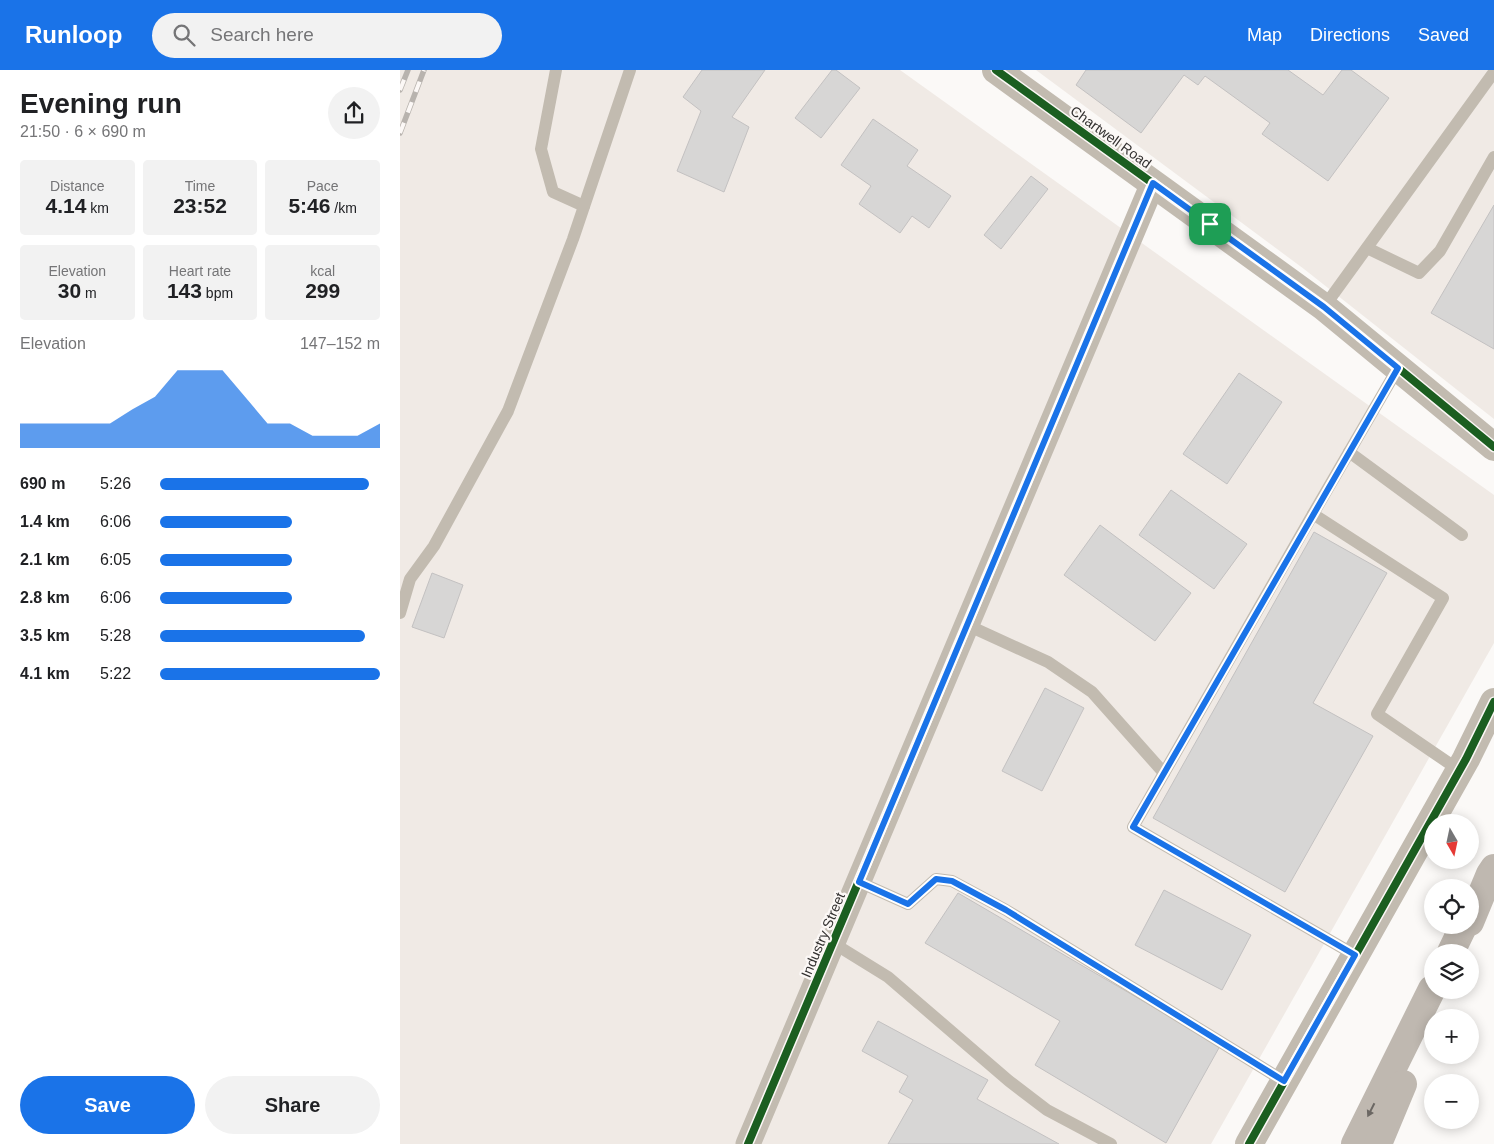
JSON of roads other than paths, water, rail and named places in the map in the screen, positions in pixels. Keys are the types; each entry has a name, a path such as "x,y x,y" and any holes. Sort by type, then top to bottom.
{"highway":[{"path":"1479,896 1492,871"},
{"path":"1479,901 1492,871"},
{"path":"1354,1144 1427,999"},
{"path":"1378,1144 1438,999"}],"street":[{"name":"Chartwell Road","path":"996,70 1324,307 1494,446"},
{"name":"Industry Street","path":"748,1144 1153,183"},
{"path":"1249,1144 1459,770 1494,702"}],"lane":[{"path":"556,70 541,149 554,192 584,206"},
{"path":"400,613 410,579 434,546 508,411 584,206 630,70"},
{"path":"1324,307 1494,72"},
{"path":"1367,248 1418,273 1440,251 1494,157"},
{"path":"1355,955 1133,827 1398,368"},
{"path":"1349,452 1462,535"},
{"path":"1313,514 1443,598 1377,714 1459,770"},
{"path":"967,625 1048,662 1092,692 1164,773"},
{"path":"859,882 908,904 936,879 952,881 1006,910 1284,1081"},
{"path":"833,943 888,977 1009,1082 1047,1110 1111,1144"}],"railway":[{"path":"400,90 408,70"},
{"path":"400,133 424,70"}]}
